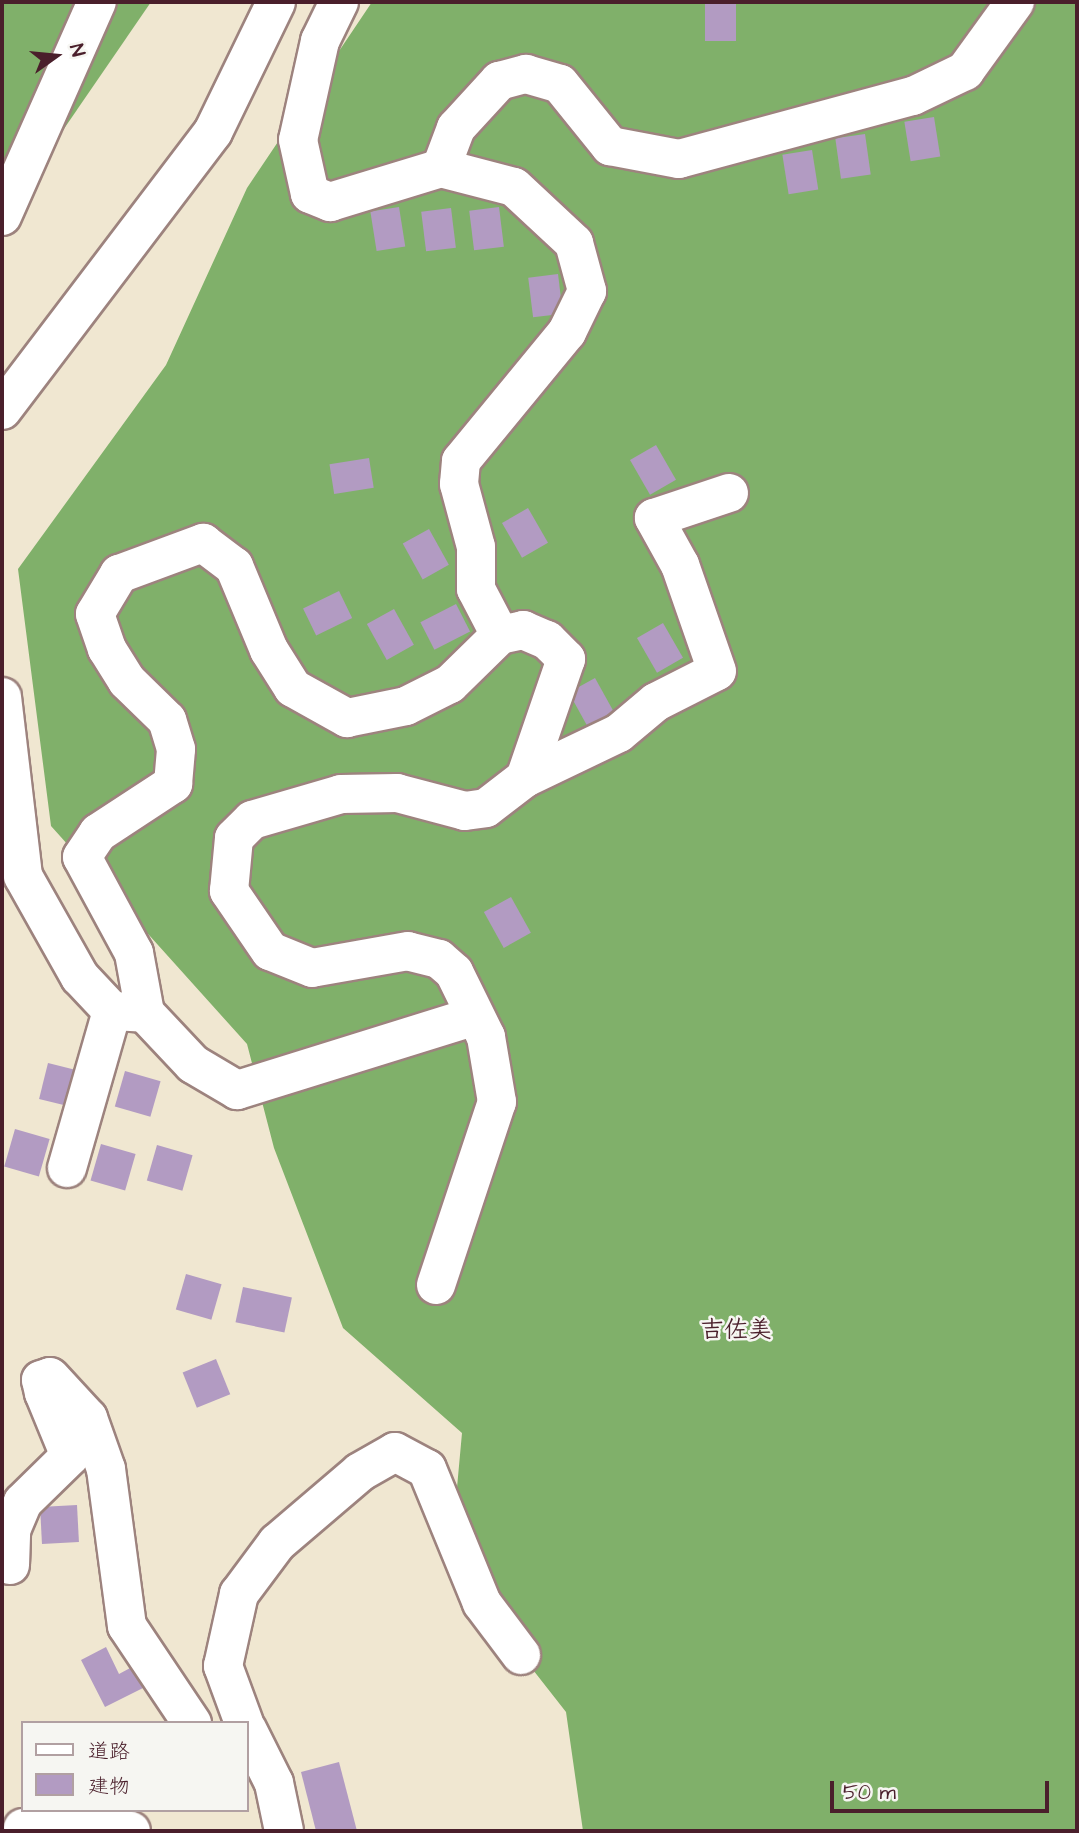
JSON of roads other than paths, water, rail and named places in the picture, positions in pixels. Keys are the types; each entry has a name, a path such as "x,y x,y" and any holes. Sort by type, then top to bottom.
{"street":[{"path":"2,216 97,2"},
{"path":"2,410 213,132 276,2"},
{"path":"339,2 320,41 298,140 310,194 330,202 441,168 514,187 546,212 574,243 587,291 567,332 461,461 459,484 476,547 476,589 500,635"},
{"path":"441,168 456,128 499,81 526,74 560,84 610,146 678,159 913,96 965,71 1015,2"},
{"path":"436,1284 497,1102 485,1037 472,1017 454,972 439,959 408,951 312,968 270,951 229,891 234,838 252,820 341,794 397,793 465,811 486,808 525,778 619,733 656,702 717,671 680,565 654,518 729,493"},
{"path":"66,1168 128,1012 134,953 82,857 98,834 173,784 176,749 167,720 127,681 95,614 119,574 204,543 234,566 269,650 293,688 347,718 406,706 450,684 500,635 523,630 547,640 566,659 525,778"},
{"path":"2,696 23,876 79,978 128,1012 194,1065 237,1090 472,1017"},
{"path":"10,1565 11,1530 23,1502 70,1456 44,1393 41,1380 50,1377 88,1418 106,1469 127,1626 191,1721"},
{"path":"243,1721 223,1666 239,1594 277,1543 360,1472 396,1452 427,1469 482,1603 521,1655"},
{"path":"248,1731 274,1783 284,1831"},
{"path":"248,1792 284,1831"},
{"path":"23,1828 131,1831"}],"district":[{"name":"吉佐美","path":"736,1331"}]}
